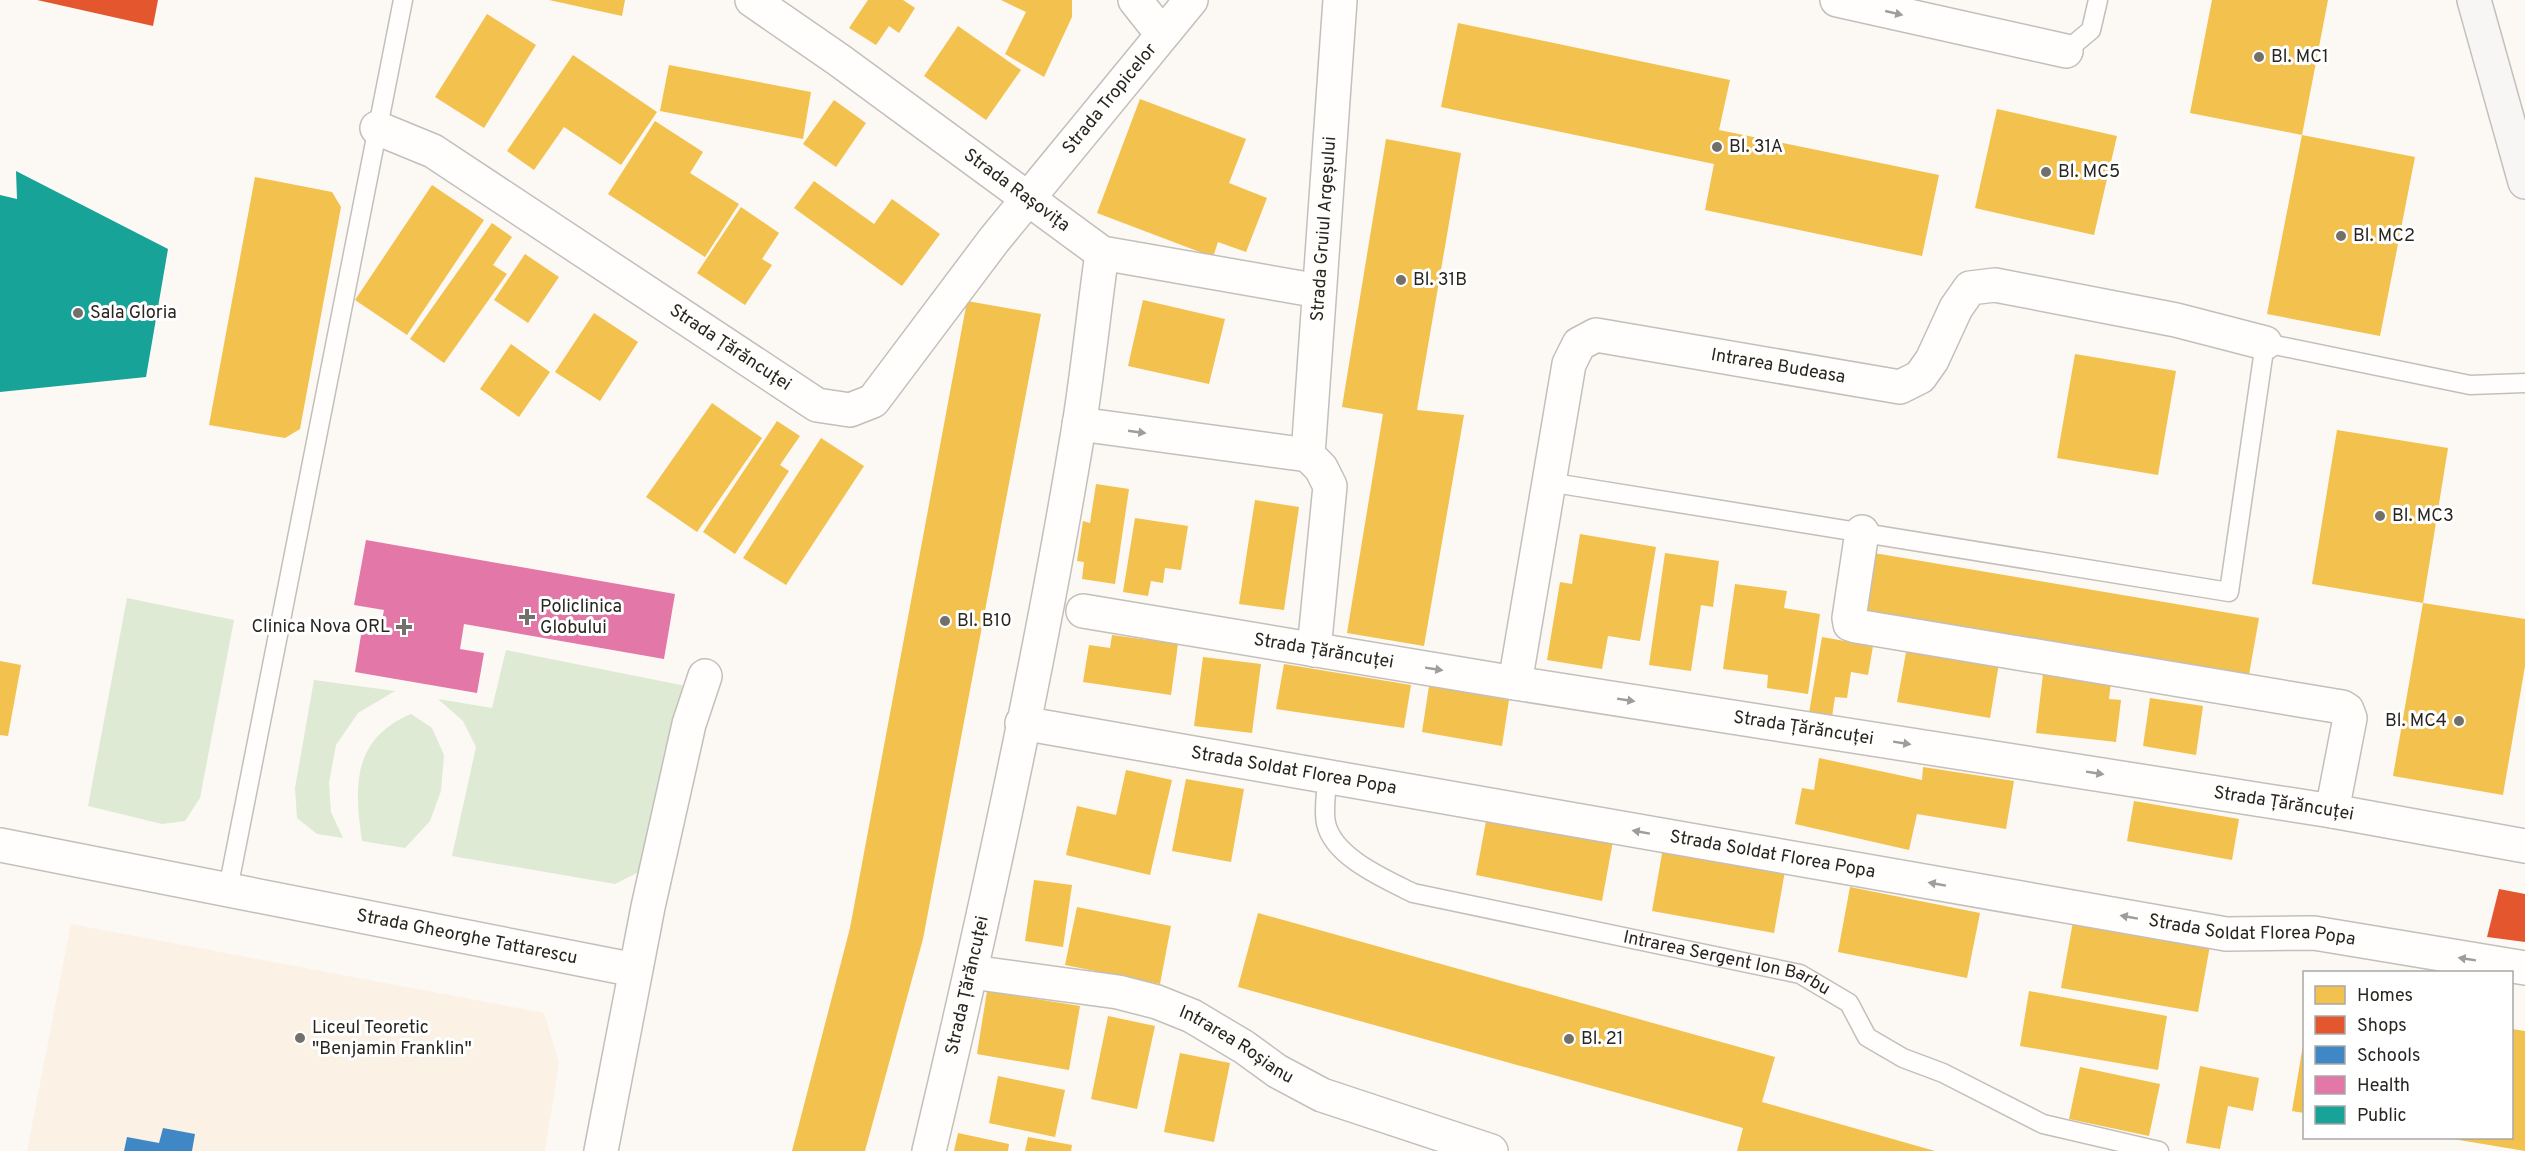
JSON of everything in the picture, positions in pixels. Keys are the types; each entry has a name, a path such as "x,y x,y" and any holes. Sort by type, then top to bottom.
{"street":[{"name":"Strada Rașovița","path":"752,0 849,67 1102,253 1319,291"},
{"path":"1135,0 1162,34"},
{"name":"Strada Tropicelor","path":"1028,198 1191,0"},
{"name":"Strada Gruiul Argeșului","path":"1308,455 1340,0"},
{"path":"1837,0 2066,51"},
{"path":"2474,0 2525,182"},
{"name":"Strada Țărăncuței","path":"377,128 433,151 817,405 850,410 873,401 1028,198"},
{"name":"Strada Țărăncuței","path":"929,1151 971,972 1047,604 1079,424 1102,253"},
{"name":"Intrarea Budeasa","path":"1515,683 1569,364 1579,344 1596,335 1900,387 1920,376 1932,360 1956,308 1970,288 1995,285 2176,320 2265,343"},
{"path":"1079,424 1308,455 1321,468 1330,486 1314,650"},
{"path":"1862,532 1850,624 2342,707 2347,710 2350,718 2332,811"},
{"name":"Strada Țărăncuței","path":"1083,611 1515,683 2332,811 2525,846"},
{"path":"601,1151 635,970 689,724 705,676"},
{"name":"Strada Soldat Florea Popa","path":"1023,723 2226,934 2314,933 2525,968"},
{"name":"Strada Gheorghe Tattarescu","path":"0,844 635,970"},
{"name":"Intrarea Roșianu","path":"971,972 1118,992 1157,1002 1192,1016 1244,1047 1277,1071 1322,1095 1491,1151"}],"lane":[{"path":"228,889 403,0"},
{"path":"2066,51 2091,30 2098,0"},
{"path":"1548,482 2229,592 2265,343 2470,385 2525,383"},
{"name":"Intrarea Sergent Ion Barbu","path":"1327,776 1326,824 1341,851 1374,873 1413,893 1800,974 1849,1003 1868,1037 1903,1058 1943,1073 2043,1124 2159,1151"}],"shaded area":[{"name":"Liceul Teoretic \"Benjamin Franklin\"","path":"71,924 544,1013 559,1062 545,1151 27,1151"}],"green space":[{"path":"127,598 234,620 200,798 185,821 162,824 88,806"},
{"path":"506,650 686,686 643,870 615,884 452,856 476,747 463,721 438,699 492,708"},
{"path":"314,680 395,691 358,713 336,745 329,783 331,812 343,838 317,834 297,818 295,788"},
{"path":"411,714 432,728 444,755 441,791 430,821 405,848 362,841 358,801 361,766 367,751 377,737 392,724"}],"building: Homes":[{"path":"549,0 625,0 622,16"},
{"path":"868,0 903,0 915,8 899,33 889,26 876,45 849,28"},
{"path":"1001,0 1072,0 1072,17 1044,77 1005,54 1026,12"},
{"name":"Bl. MC1","path":"2212,0 2328,0 2302,135 2190,113"},
{"path":"487,14 536,45 484,128 435,97"},
{"name":"Bl. 31A","path":"1458,23 1730,80 1719,130 1939,175 1922,256 1705,210 1714,164 1441,107"},
{"path":"958,26 1021,70 986,120 924,76"},
{"path":"573,55 657,112 621,165 564,127 534,170 507,151"},
{"path":"669,65 811,92 803,139 660,111"},
{"path":"1140,99 1246,139 1229,183 1267,198 1246,252 1218,242 1213,257 1097,213"},
{"path":"834,100 866,123 836,167 803,144"},
{"name":"Bl. MC5","path":"1997,109 2117,136 2094,235 1975,208"},
{"path":"655,121 703,152 690,173 739,204 705,257 608,194"},
{"name":"Bl. MC2","path":"2302,135 2415,157 2380,336 2267,314"},
{"name":"Bl. 31B","path":"1386,139 1461,153 1417,410 1464,415 1424,646 1347,633 1383,414 1342,407"},
{"path":"255,177 332,192 341,207 300,429 285,438 209,425"},
{"path":"814,181 874,224 892,199 940,234 902,286 794,208"},
{"path":"432,185 484,220 407,335 355,300"},
{"path":"741,207 779,233 762,259 772,265 745,305 697,273"},
{"path":"492,223 512,237 493,265 507,274 444,363 410,339"},
{"path":"525,254 559,277 528,323 494,300"},
{"path":"1143,300 1225,319 1209,384 1128,366"},
{"name":"Bl. B10","path":"967,301 1041,314 923,939 865,1151 792,1151 850,928"},
{"path":"594,313 638,342 600,401 555,372"},
{"path":"511,344 550,372 519,417 480,389"},
{"path":"2075,354 2176,371 2158,475 2057,458"},
{"path":"712,403 762,438 697,532 646,497"},
{"path":"777,421 800,436 780,465 789,471 735,554 703,532"},
{"name":"Bl. MC3","path":"2337,430 2448,448 2423,603 2312,584"},
{"path":"821,438 864,466 786,585 743,558"},
{"path":"1096,484 1129,489 1115,584 1082,579 1084,562 1077,561 1083,521 1090,523"},
{"path":"1255,500 1299,507 1284,610 1239,604"},
{"path":"1135,518 1188,526 1181,570 1165,568 1163,583 1151,581 1148,596 1123,592"},
{"path":"1580,534 1656,547 1640,641 1608,636 1602,669 1547,660 1560,582 1572,584"},
{"path":"1868,552 2259,618 2247,686 1857,621"},
{"path":"1665,553 1719,561 1713,607 1701,605 1691,671 1649,665"},
{"path":"1735,584 1787,591 1784,608 1820,614 1808,694 1767,688 1768,675 1723,669"},
{"name":"Bl. MC4","path":"2423,603 2525,619 2525,666 2503,795 2393,776"},
{"path":"1112,635 1178,644 1171,695 1083,682 1089,645 1110,648"},
{"path":"1822,637 1873,646 1868,675 1851,672 1847,698 1835,697 1832,717 1809,713"},
{"path":"1907,647 1999,663 1990,718 1897,702"},
{"path":"1203,657 1261,664 1252,733 1194,726"},
{"path":"0,661 21,665 8,736 0,735"},
{"path":"1284,664 1411,685 1404,728 1276,709"},
{"path":"2043,674 2111,682 2109,699 2121,700 2116,742 2036,733"},
{"path":"1429,686 1509,700 1502,746 1422,732"},
{"path":"2150,698 2203,706 2196,755 2143,746"},
{"path":"1819,758 1922,780 1923,767 2014,781 2006,829 1917,814 1909,850 1795,824 1802,788 1814,790"},
{"path":"1126,770 1172,780 1150,875 1066,855 1077,806 1116,815"},
{"path":"1186,779 1244,789 1231,862 1172,851"},
{"path":"2134,801 2239,819 2232,860 2127,841"},
{"path":"1487,816 1613,841 1602,901 1476,875"},
{"path":"1663,848 1785,871 1774,933 1652,911"},
{"path":"1034,880 1072,885 1063,947 1025,941"},
{"path":"1850,887 1980,913 1967,978 1838,952"},
{"path":"1077,907 1171,926 1160,984 1065,965"},
{"name":"Bl. 21","path":"1258,913 1775,1057 1762,1102 1935,1151 1737,1151 1743,1128 1238,987"},
{"path":"2074,916 2211,940 2198,1012 2061,988"},
{"path":"987,991 1080,1006 1069,1070 977,1054"},
{"path":"2029,991 2167,1016 2158,1070 2020,1046"},
{"path":"1108,1016 1155,1026 1137,1109 1091,1099"},
{"path":"2513,1029 2525,1031 2525,1151 2453,1139 2513,1139"},
{"path":"2303,1045 2303,1113 2292,1111"},
{"path":"1180,1053 1230,1063 1214,1142 1164,1132"},
{"path":"2200,1066 2259,1078 2253,1111 2228,1106 2220,1149 2186,1143"},
{"path":"2080,1067 2160,1084 2149,1136 2069,1119"},
{"path":"998,1076 1065,1090 1055,1137 989,1123"},
{"path":"958,1133 1009,1144 1008,1151 954,1151"},
{"path":"1028,1137 1072,1145 1071,1151 1025,1151"}],"building: Shops":[{"path":"37,0 158,0 153,26"},
{"path":"2499,889 2525,894 2525,942 2487,937"}],"building: Schools":[{"path":"163,1128 195,1134 192,1151 124,1151 127,1137 159,1143"}],"building: Health":[{"name":"Policlinica Globului","path":"366,540 675,594 664,659 464,624 460,649 484,653 477,693 355,672 362,629 380,631 384,610 354,605"}],"building: Public":[{"name":"Sala Gloria","path":"16,171 168,249 146,377 0,392 0,195 17,199"}],"place":[{"name":"Bl. MC1","path":"2259,57"},
{"name":"Bl. 31A","path":"1717,147"},
{"name":"Bl. MC5","path":"2046,172"},
{"name":"Bl. MC2","path":"2341,236"},
{"name":"Bl. 31B","path":"1401,280"},
{"name":"Sala Gloria","path":"78,313"},
{"name":"Bl. MC3","path":"2380,516"},
{"name":"Policlinica Globului","path":"527,617"},
{"name":"Bl. B10","path":"945,621"},
{"name":"Clinica Nova ORL","path":"404,627"},
{"name":"Bl. MC4","path":"2459,721"},
{"name":"Liceul Teoretic \"Benjamin Franklin\"","path":"300,1038"},
{"name":"Bl. 21","path":"1569,1039"}]}
